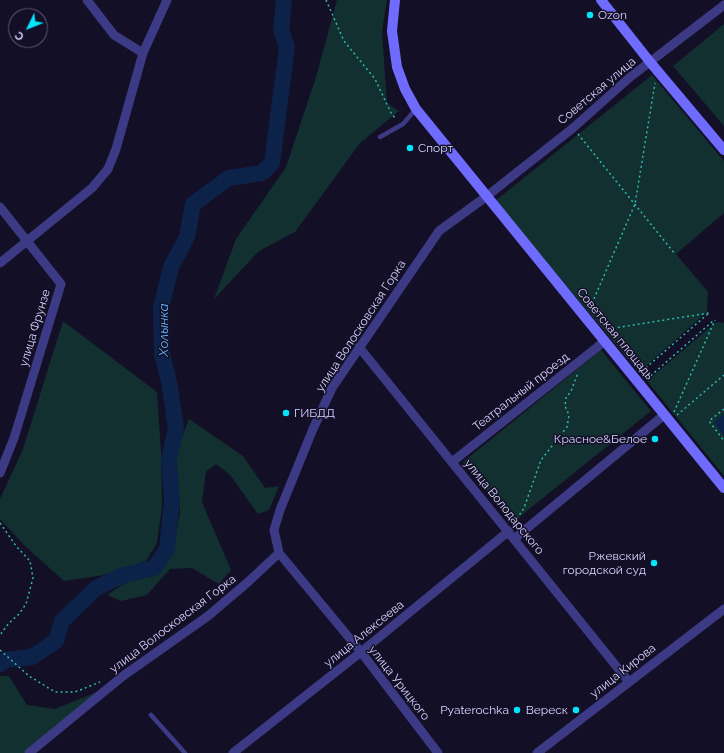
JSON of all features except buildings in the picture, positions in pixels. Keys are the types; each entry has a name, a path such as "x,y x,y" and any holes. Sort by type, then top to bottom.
{"street":[{"path":"87,0 114,35 143,53"},
{"path":"0,263 92,188 108,169 116,149 143,53 167,0"},
{"name":"Советская площадь","path":"396,0 392,31 397,67 405,89 416,109 724,488"},
{"path":"601,0 650,62 724,150"},
{"name":"Советская улица","path":"487,196 573,128 629,78 724,5"},
{"name":"улица Волосковская Горка","path":"28,753 123,676 208,616 279,553 274,530 280,510 332,388 439,231 487,196"},
{"name":"улица Фрунзе","path":"0,207 61,284 14,438 0,472"},
{"name":"Театральный проезд","path":"452,462 605,341"},
{"name":"улица Володарского","path":"359,347 629,682"},
{"name":"улица Алексеева","path":"233,753 511,535 667,418"},
{"name":"улица Урицкого","path":"279,553 361,652 438,753"},
{"name":"улица Кирова","path":"537,753 724,608"}],"lane":[{"path":"380,137 403,124 416,109"},
{"path":"150,715 185,753"}],"path":[{"path":"326,0 344,41 375,79 392,115 403,124"},
{"path":"588,312 635,204 656,79"},
{"path":"573,128 676,254"},
{"path":"597,331 709,314 637,381"},
{"path":"637,381 715,320 667,418"},
{"path":"511,535 524,508 541,460 566,427 569,415 565,406 566,398 578,376 581,360"},
{"path":"667,418 724,375"},
{"path":"724,409 709,421 724,441"},
{"path":"0,523 16,546 30,561 33,578 26,604 20,614 9,623 0,635"},
{"path":"0,651 29,676 55,692 75,692 102,682"}],"green space":[{"path":"337,0 387,0 382,32 387,103 399,111 360,143 295,232 259,251 214,299 236,239 286,167 316,77"},
{"path":"724,24 724,126 673,66"},
{"path":"652,75 724,161 724,213 676,254 708,292 707,312 639,372 495,201"},
{"path":"63,321 157,392 161,452 162,506 157,543 146,561 104,575 64,581 25,546 0,519 0,499 23,449"},
{"path":"716,322 724,323 724,476 647,381"},
{"path":"601,350 651,411 512,523 463,462"},
{"path":"189,419 243,456 265,488 279,486 269,510 258,514 230,475 216,464 206,472 202,502 231,570 219,584 192,568 170,569 147,595 121,601 107,595 131,579 160,570 174,545 180,512 176,453"},
{"path":"0,676 9,676 27,705 55,709 111,686 27,753 0,753"}],"water":[{"path":"724,415 724,436 714,422"}],"waterway":[{"name":"Холынка","path":"0,664 6,660 32,657 56,641 62,621 96,588 124,575 154,568 167,549 172,499 169,459 176,428 169,382 162,354 161,308 171,267 187,237 193,204 229,178 262,173 272,163 287,47 281,30 284,0"}],"place":[{"name":"Ozon","path":"590,15"},
{"name":"Спорт","path":"410,148"},
{"name":"ГИБДД","path":"286,413"},
{"name":"Красное&Белое","path":"655,439"},
{"name":"Ржевский городской суд","path":"654,563"},
{"name":"Pyaterochka","path":"517,710"},
{"name":"Вереск","path":"576,710"}]}
